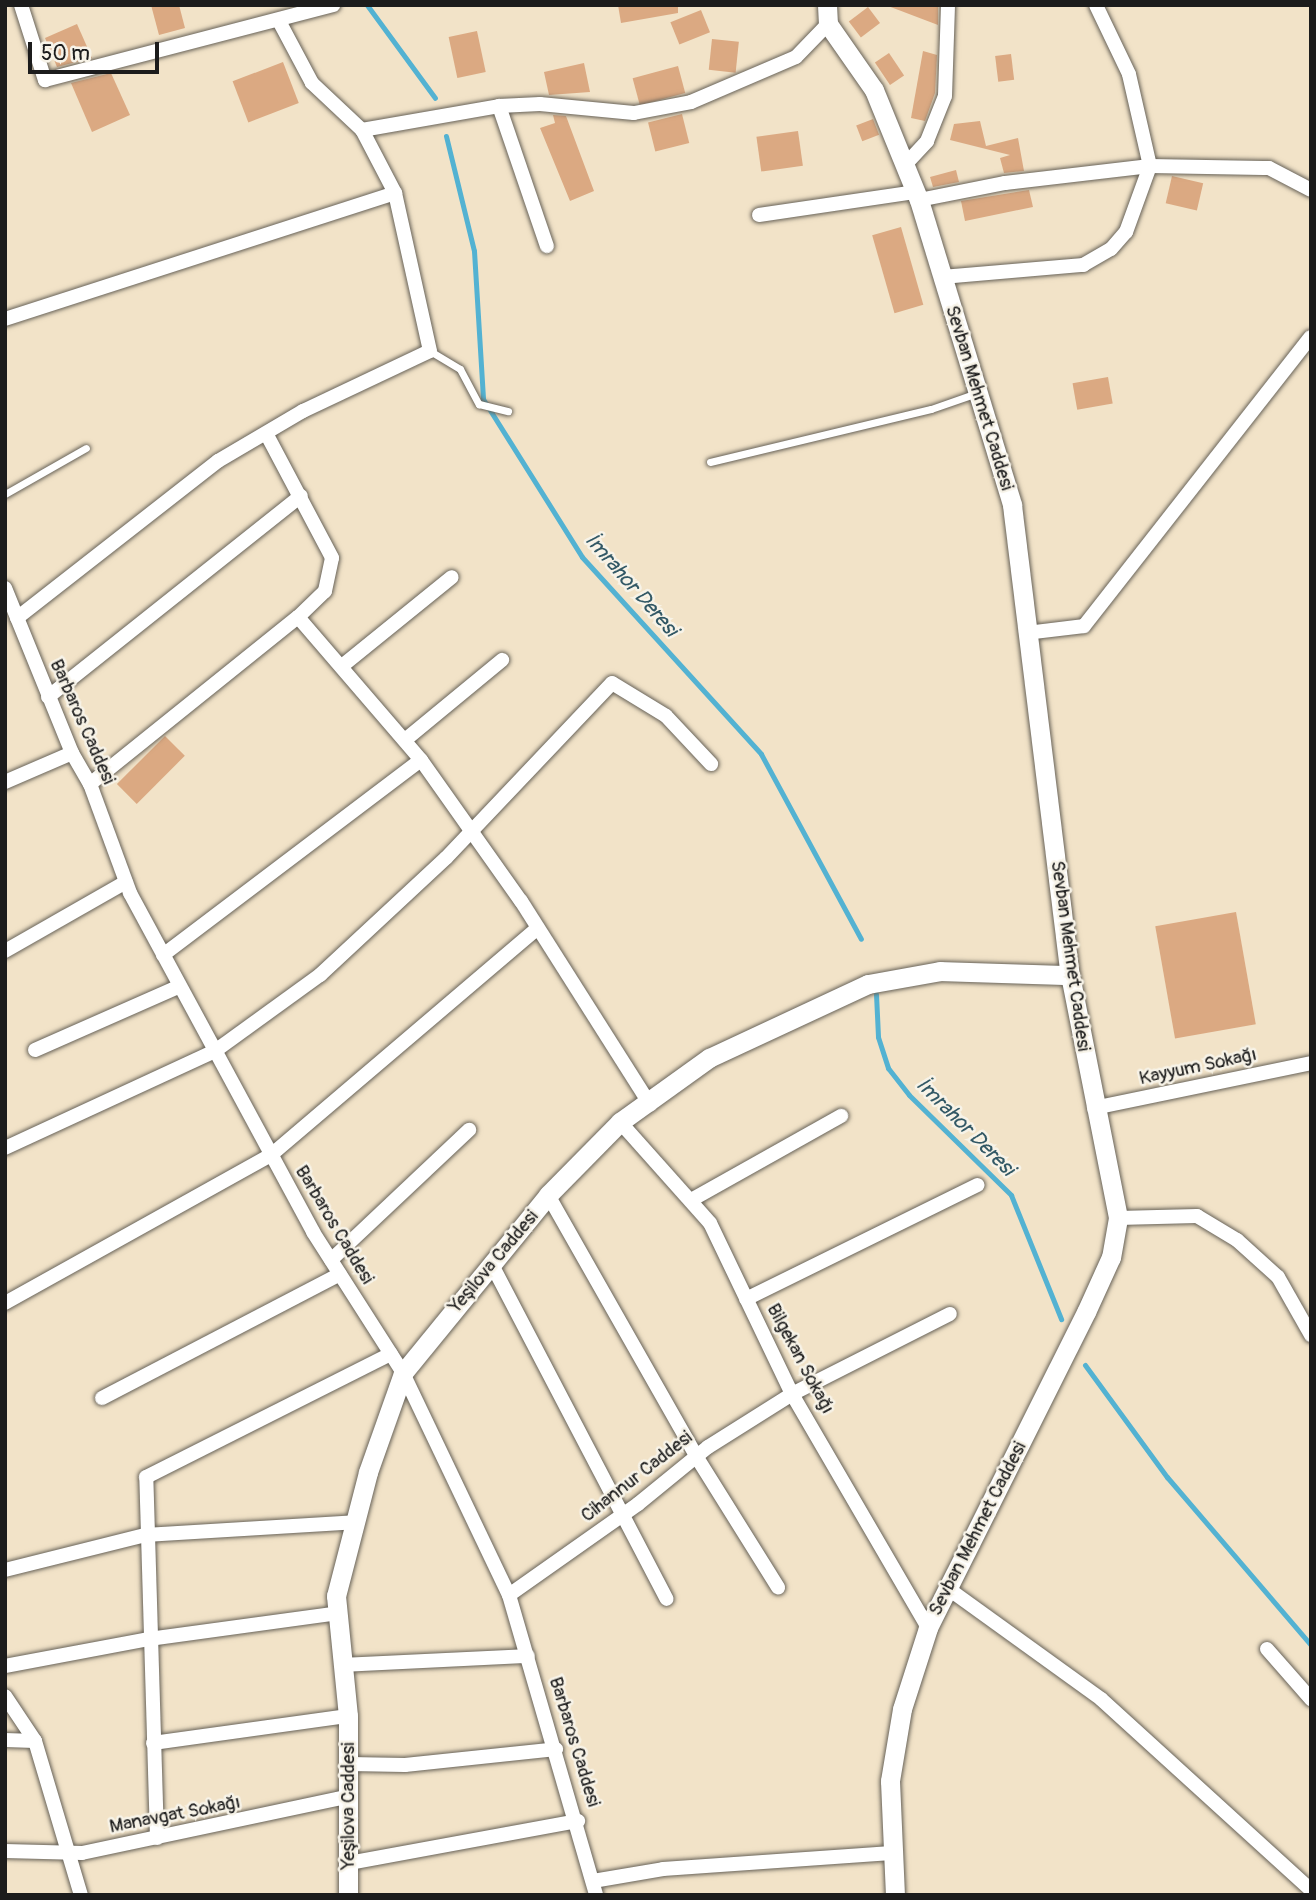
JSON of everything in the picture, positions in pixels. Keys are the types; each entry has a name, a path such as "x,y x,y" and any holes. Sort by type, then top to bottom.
{"main road":[{"name":"Sevban Mehmet Caddesi","path":"828,15 874,90 916,196 1012,505 1070,975 1094,1108 1118,1218 1111,1257 950,1590 928,1628 902,1709 890,1781 891,1853 895,1895"},
{"name":"Yeşilova Caddesi","path":"348,1895 348,1716 336,1595 355,1522 403,1373 548,1195 620,1122 650,1104 709,1058 868,984 940,971 1070,975"}],"street":[{"path":"21,5 45,80 333,5"},
{"path":"904,166 927,141 945,96 948,5"},
{"path":"942,277 1093,261 1126,232 1150,166 1129,74 1096,5"},
{"path":"362,130 499,106 540,104 634,113 691,102 796,57 828,15"},
{"path":"17,618 218,461 267,435 303,411 430,351 395,193 362,130 312,83 279,21"},
{"path":"499,106 547,246"},
{"path":"759,215 1150,166 1269,168 1311,190"},
{"path":"5,319 395,193"},
{"path":"1027,633 1083,626 1310,340"},
{"path":"90,784 298,617 325,591 332,558 267,435"},
{"path":"48,696 301,496"},
{"path":"342,666 452,577"},
{"name":"Barbaros Caddesi","path":"5,588 72,753 90,784 125,881 271,1155 331,1260 403,1373 509,1595 578,1821 595,1888"},
{"path":"298,617 421,760 538,928 650,1104"},
{"path":"405,740 502,660"},
{"path":"5,1147 215,1051 320,975 471,832 612,683 666,716 711,764"},
{"path":"5,782 72,753"},
{"path":"163,954 421,760"},
{"path":"5,951 125,881"},
{"path":"5,1303 271,1155 538,928"},
{"path":"35,1050 180,986"},
{"name":"Kayyum Sokağı","path":"1094,1108 1311,1063"},
{"path":"694,1199 841,1116"},
{"name":"Bilgekan Sokağı","path":"620,1122 694,1199 747,1299 792,1394 928,1628"},
{"path":"331,1260 469,1130"},
{"path":"747,1299 978,1185"},
{"path":"548,1195 696,1456 778,1587"},
{"path":"1118,1218 1197,1216 1227,1234 1278,1277 1311,1335"},
{"path":"491,1263 667,1598"},
{"path":"102,1398 340,1274"},
{"name":"Cihannur Caddesi","path":"509,1595 622,1515 696,1456 792,1394 950,1314"},
{"path":"157,1838 145,1535 146,1477 391,1354"},
{"path":"5,1570 145,1535 355,1522"},
{"path":"950,1590 1101,1699 1311,1890"},
{"path":"5,1666 149,1639 338,1613"},
{"path":"1267,1649 1311,1699"},
{"path":"343,1665 528,1656"},
{"path":"5,1696 36,1741 81,1895"},
{"path":"153,1743 348,1716"},
{"path":"5,1740 36,1741"},
{"path":"349,1764 405,1765 556,1749"},
{"name":"Manavgat Sokağı","path":"5,1851 70,1853 157,1838 349,1796"},
{"path":"349,1863 578,1821"},
{"path":"595,1888 663,1869 891,1853"}],"lane":[{"path":"430,351 460,369 471,395 483,407 508,411"},
{"path":"710,462 931,409 978,393"},
{"path":"5,494 86,448"}],"building":[{"path":"151,5 179,5 185,28 159,35"},
{"path":"618,5 678,5 678,13 621,23"},
{"path":"938,5 938,25 888,6"},
{"path":"868,7 880,23 861,37 849,21"},
{"path":"701,10 710,32 679,45 670,22"},
{"path":"77,24 92,58 57,67 45,38"},
{"path":"477,31 486,72 457,78 449,37"},
{"path":"712,39 739,42 736,73 709,70"},
{"path":"923,51 937,55 935,93 925,121 911,118"},
{"path":"889,53 904,75 890,85 875,63"},
{"path":"1011,54 1014,80 998,82 995,56"},
{"path":"283,62 299,103 248,122 233,81"},
{"path":"584,63 590,92 549,95 544,72"},
{"path":"678,66 685,93 640,105 633,78"},
{"path":"111,73 130,115 92,132 71,83"},
{"path":"682,114 689,143 655,152 648,122"},
{"path":"553,115 566,116 594,191 570,201 540,128 555,123"},
{"path":"873,119 879,135 862,141 856,125"},
{"path":"980,121 986,146 1018,138 1024,171 1004,173 1000,158 1010,155 950,140 954,124"},
{"path":"798,131 803,166 761,172 756,137"},
{"path":"956,170 959,182 933,187 930,177"},
{"path":"1172,176 1203,183 1197,210 1166,203"},
{"path":"1029,190 1033,207 965,221 961,201"},
{"path":"901,227 923,305 894,313 872,235"},
{"path":"1108,377 1113,404 1077,410 1073,383"},
{"path":"165,736 185,756 137,804 117,784"},
{"path":"1236,912 1256,1024 1175,1039 1155,926"}],"waterway":[{"name":"İmrahor Deresi","path":"367,5 435,98"},
{"name":"İmrahor Deresi","path":"446,136 474,251 483,399 582,557 761,754 861,939"},
{"name":"İmrahor Deresi","path":"876,994 878,1037 888,1068 909,1095 1011,1195 1061,1319"},
{"name":"İmrahor Deresi","path":"1085,1365 1167,1477 1311,1645"}]}
